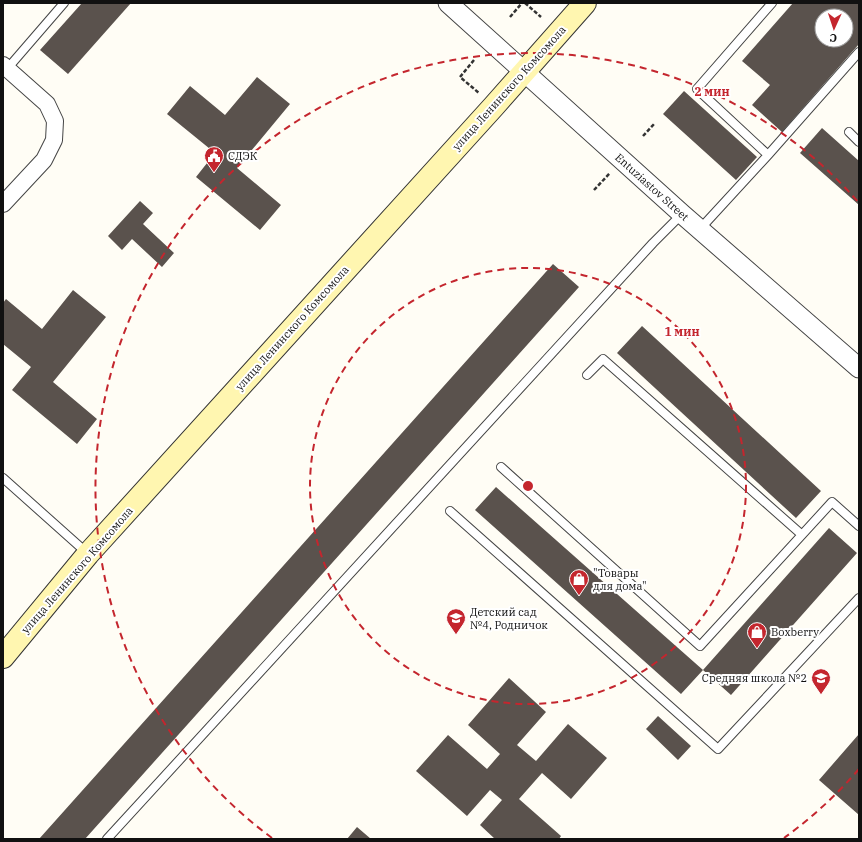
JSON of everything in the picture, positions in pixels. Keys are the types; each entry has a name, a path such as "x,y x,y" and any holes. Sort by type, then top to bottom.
{"main road":[{"name":"улица Ленинского Комсомола","path":"3,657 88,554 585,3"}],"street":[{"name":"Entuziastov Street","path":"448,3 682,214 859,368"},
{"path":"3,204 44,160 54,140 55,121 47,104 5,67"}],"lane":[{"path":"5,67 64,3"},
{"path":"768,155 698,89 772,3"},
{"path":"700,229 859,52"},
{"path":"848,132 859,142"},
{"path":"107,839 637,260 682,214"},
{"path":"587,375 603,359 801,534"},
{"path":"501,467 700,646 801,534 832,502 859,526"},
{"path":"3,478 88,554"},
{"path":"450,511 718,749 859,598"}],"path":[{"path":"510,17 522,3"},
{"path":"525,3 541,17"},
{"path":"474,60 460,77 480,94"},
{"path":"643,136 655,122"},
{"path":"594,190 610,172"}],"building":[{"path":"82,3 131,3 68,74 40,50"},
{"path":"793,3 859,3 859,44 782,132 752,105 770,85 742,61"},
{"path":"257,77 290,104 237,168 281,205 260,230 196,177 215,153 167,114 190,86 225,115"},
{"path":"684,91 757,157 736,180 663,114"},
{"path":"822,128 859,161 859,205 800,153"},
{"path":"140,201 153,213 143,224 174,253 162,267 132,239 122,250 108,236"},
{"path":"553,264 579,287 85,839 39,839"},
{"path":"73,290 106,317 53,382 97,419 77,444 12,390 31,367 3,344 3,303 6,299 42,329"},
{"path":"642,326 821,491 796,518 617,353"},
{"path":"496,487 703,670 681,694 475,510"},
{"path":"829,528 857,553 731,695 703,670"},
{"path":"509,678 546,712 517,745 536,761 568,724 607,758 571,799 542,773 519,799 561,836 559,839 495,839 480,825 502,800 490,790 467,816 416,771 448,735 487,769 500,754 468,725"},
{"path":"658,716 691,746 678,760 646,729"},
{"path":"859,734 859,815 819,780"},
{"path":"357,827 371,839 347,839"}],"place":[{"name":"СДЭК","path":"214,173"},
{"name":"\"Товары для дома\"","path":"579,596"},
{"name":"Детский сад №4, Родничок","path":"456,635"},
{"name":"Boxberry","path":"757,649"},
{"name":"Средняя школа №2","path":"821,695"}]}
